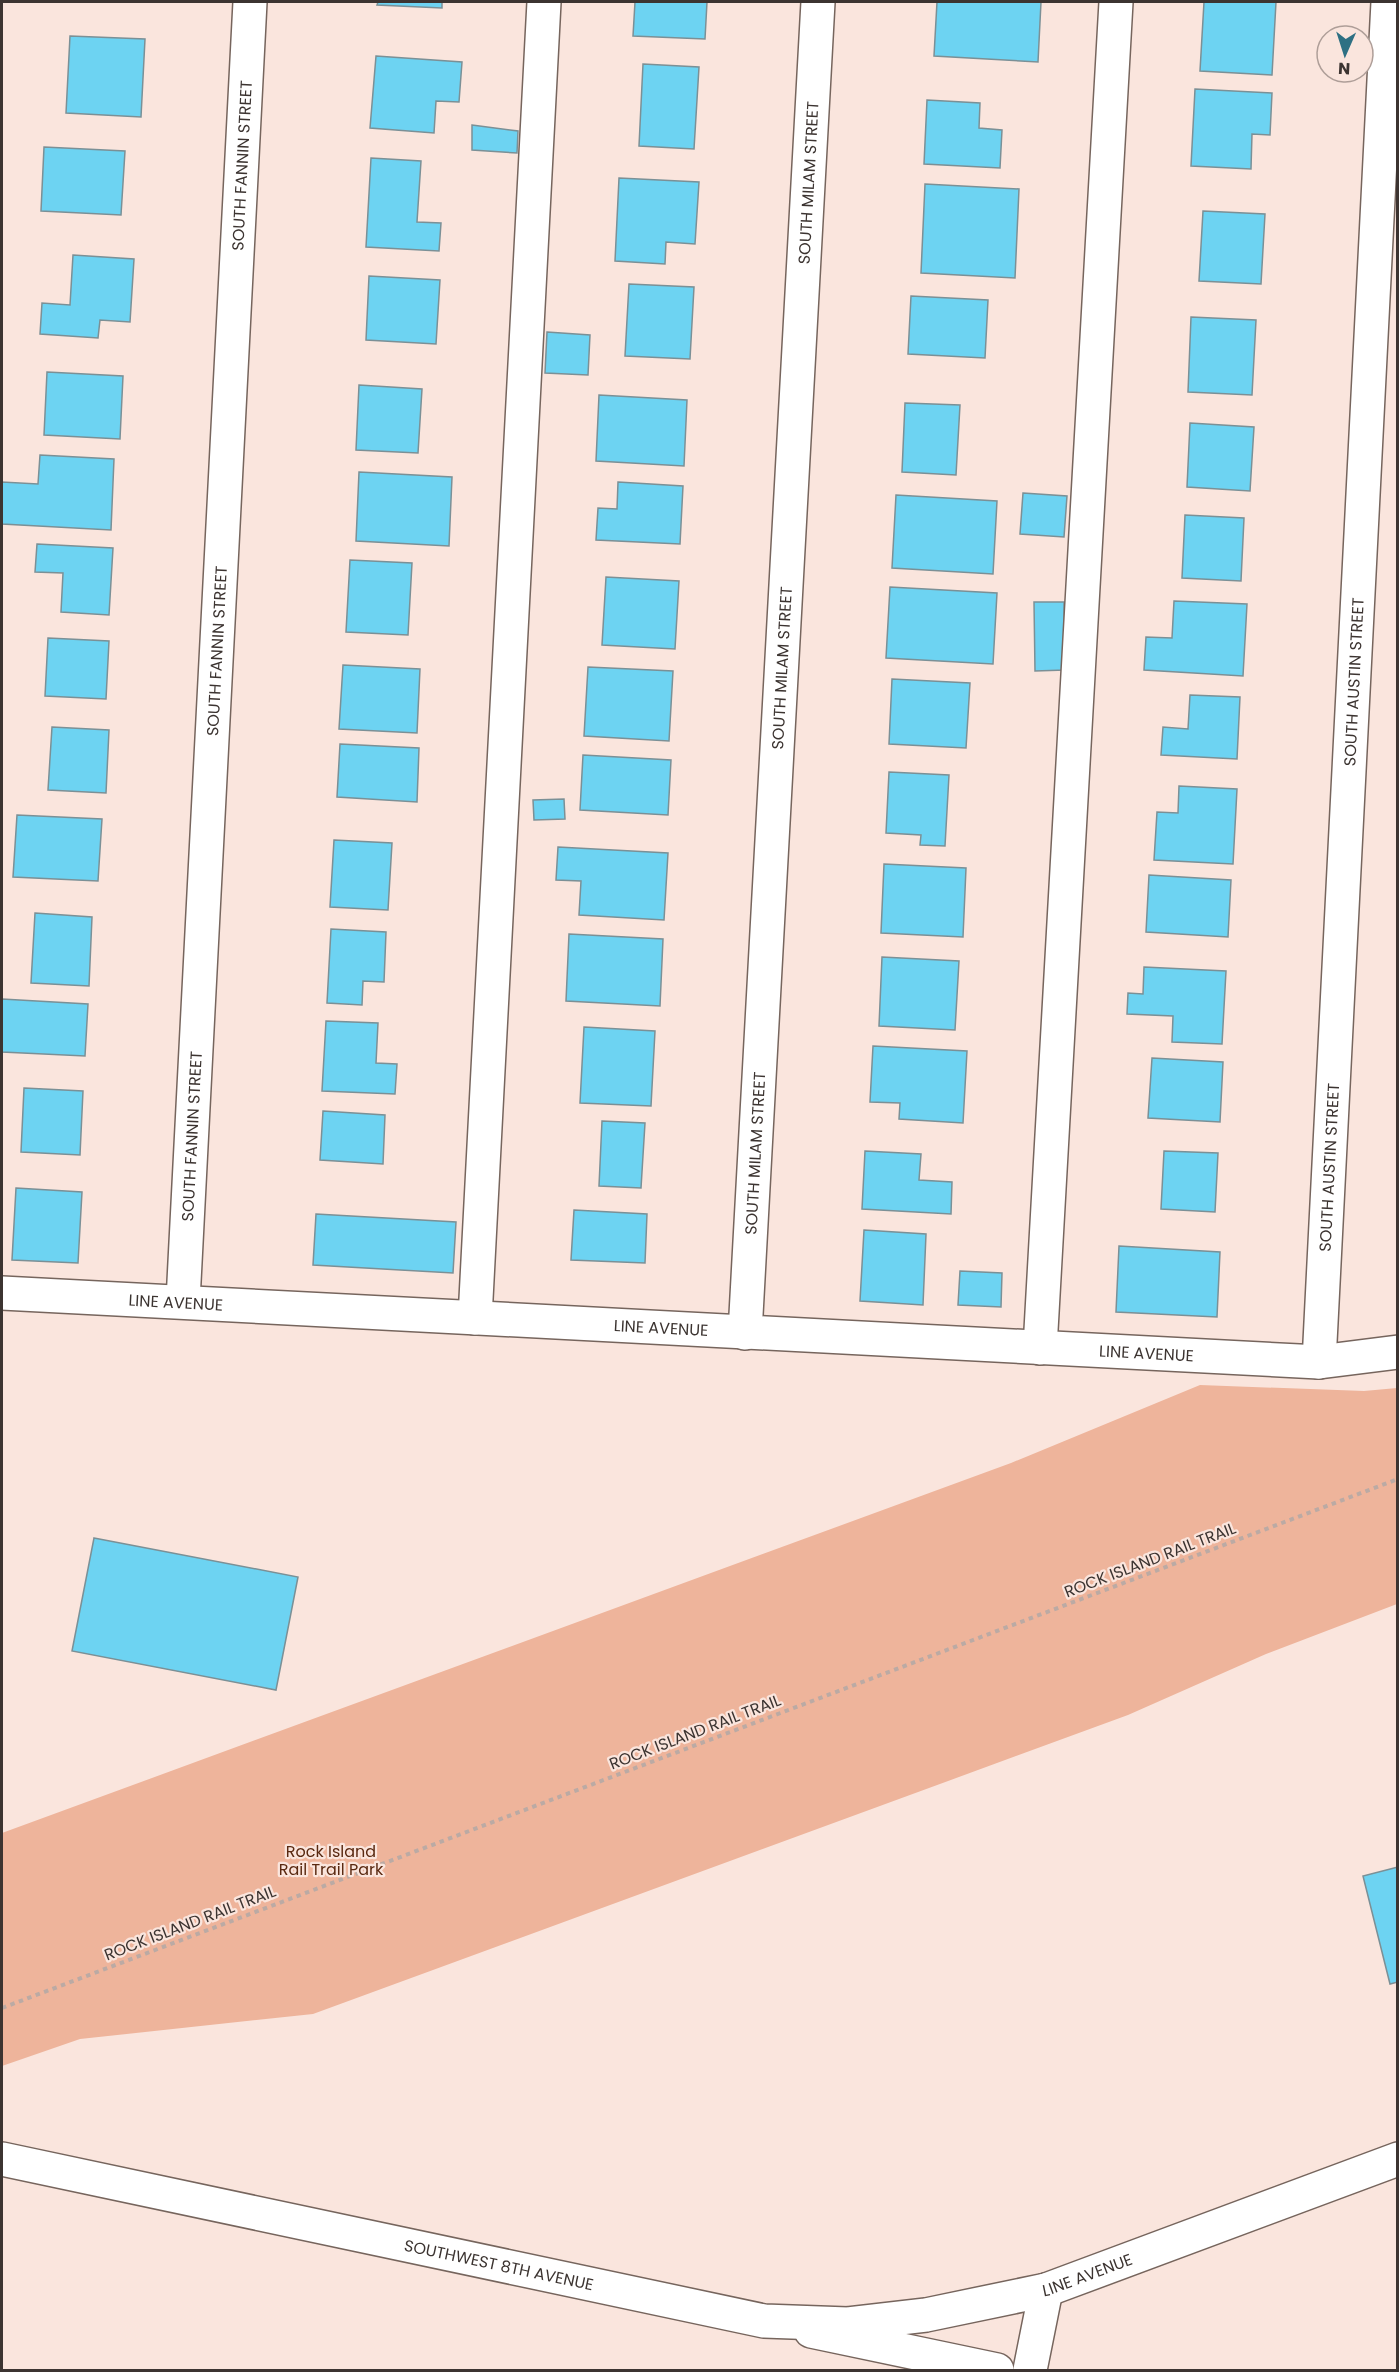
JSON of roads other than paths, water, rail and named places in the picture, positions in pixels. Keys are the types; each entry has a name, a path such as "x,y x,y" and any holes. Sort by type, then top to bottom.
{"street":[{"name":"SOUTH FANNIN STREET","path":"183,1301 250,2"},
{"path":"475,1318 544,2"},
{"name":"SOUTH MILAM STREET","path":"745,1333 818,2"},
{"path":"1040,1348 1116,2"},
{"name":"SOUTH AUSTIN STREET","path":"1319,1362 1388,2"},
{"name":"LINE AVENUE","path":"2,1293 1319,1362 1398,1352"},
{"name":"SOUTHWEST 8TH AVENUE","path":"2,2159 997,2370"},
{"name":"LINE AVENUE","path":"764,2321 848,2324 926,2315 1046,2290 1398,2159"},
{"path":"1030,2370 1046,2290"}],"park label":[{"name":"Rock Island Rail Trail Park","path":"331,1860"}]}
